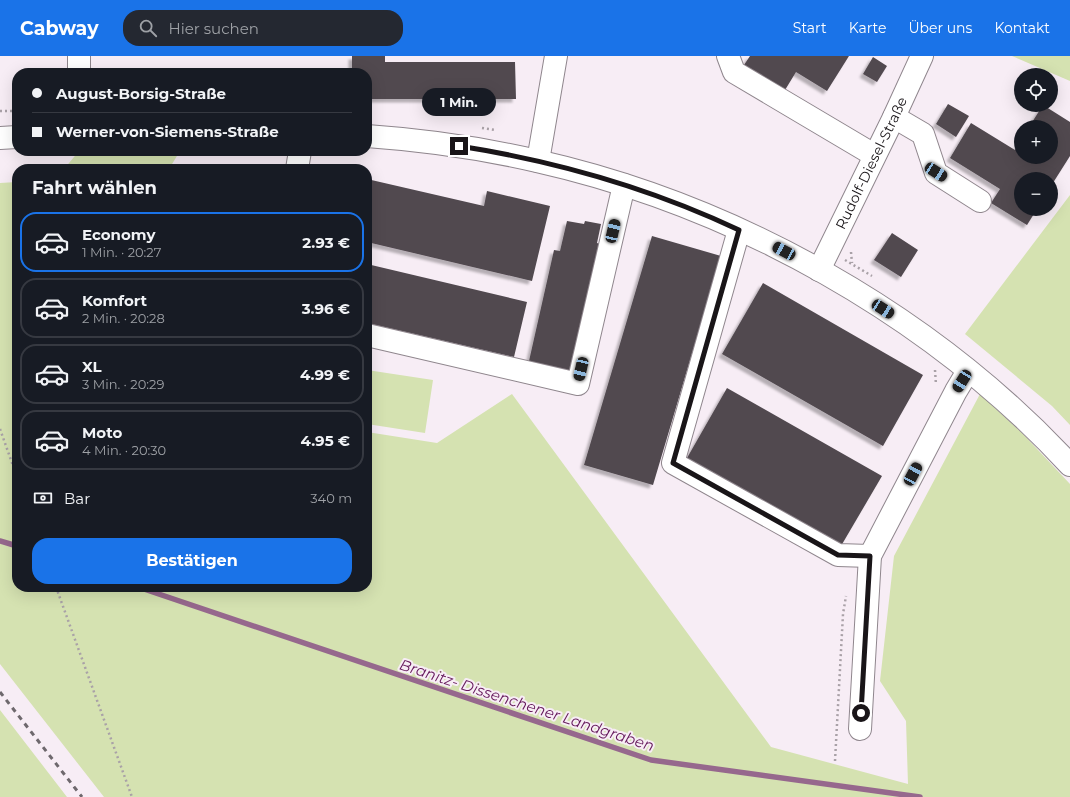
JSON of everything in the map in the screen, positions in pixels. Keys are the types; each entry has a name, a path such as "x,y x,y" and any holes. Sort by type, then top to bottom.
{"street":[{"path":"79,56 79,68"},
{"path":"538,161 556,56"},
{"path":"728,56 734,72 874,156"},
{"name":"Rudolf-Diesel-Straße","path":"819,270 894,117 922,56"},
{"path":"894,117 923,134 936,172 980,201"},
{"path":"0,138 12,137"},
{"path":"372,137 444,144 491,151 538,161 624,185 674,202 739,230 819,270 896,317 968,371 1036,431 1070,465"},
{"path":"372,335 578,384 624,185"},
{"path":"739,230 673,463 838,555 870,556"},
{"path":"860,729 870,556 956,391 968,371"}],"path":[{"path":"0,111 12,111"},
{"path":"0,429 12,463"},
{"path":"58,592 132,797"}],"green space":[{"path":"1012,56 1070,56 1070,81 1058,76 1058,68 1040,68"},
{"path":"75,156 177,156 172,164 68,164"},
{"path":"12,182 12,592 372,592 372,433 437,443 512,394 771,747 908,784 906,721 880,681 894,556 980,394 1023,434 1070,484 1070,797 104,797 0,664 0,183"},
{"path":"1070,195 1070,425 1052,406 965,334 1054,216 1058,216 1058,211"},
{"path":"372,371 433,380 425,433 372,425"},
{"path":"0,710 67,797 0,797"}],"building":[{"path":"352,56 385,56 385,62 515,62 516,99 372,99 372,68 352,68"},
{"path":"750,56 849,56 827,91 796,72 785,90 755,79 758,74 744,65"},
{"path":"873,57 887,66 877,82 863,74"},
{"path":"948,104 969,116 956,137 936,124"},
{"path":"1039,112 1054,112 1070,122 1070,156 1058,175 1058,172 1014,172 1014,216 1033,216 1027,225 991,203 1000,189 950,158 971,123 1014,149 1014,164 1058,164 1058,120 1033,120"},
{"path":"372,180 484,206 487,191 550,206 532,281 372,243"},
{"path":"567,221 584,224 585,221 601,224 597,243 600,244 574,372 529,361 554,250 560,251"},
{"path":"892,233 918,250 901,277 874,260"},
{"path":"652,236 721,256 653,485 584,465"},
{"path":"372,265 527,302 514,357 372,324"},
{"path":"763,283 923,375 883,446 722,354"},
{"path":"727,388 882,476 841,546 687,458"}],"waterway":[{"name":"Branitz- Dissenchener Landgraben","path":"0,541 12,545"},
{"name":"Branitz- Dissenchener Landgraben","path":"153,592 651,760 920,797"}],"railway":[{"path":"0,692 82,797"}],"route":[{"path":"459,146 538,161 581,172 674,202 739,230 673,463 838,555 870,556 861,713"}]}
